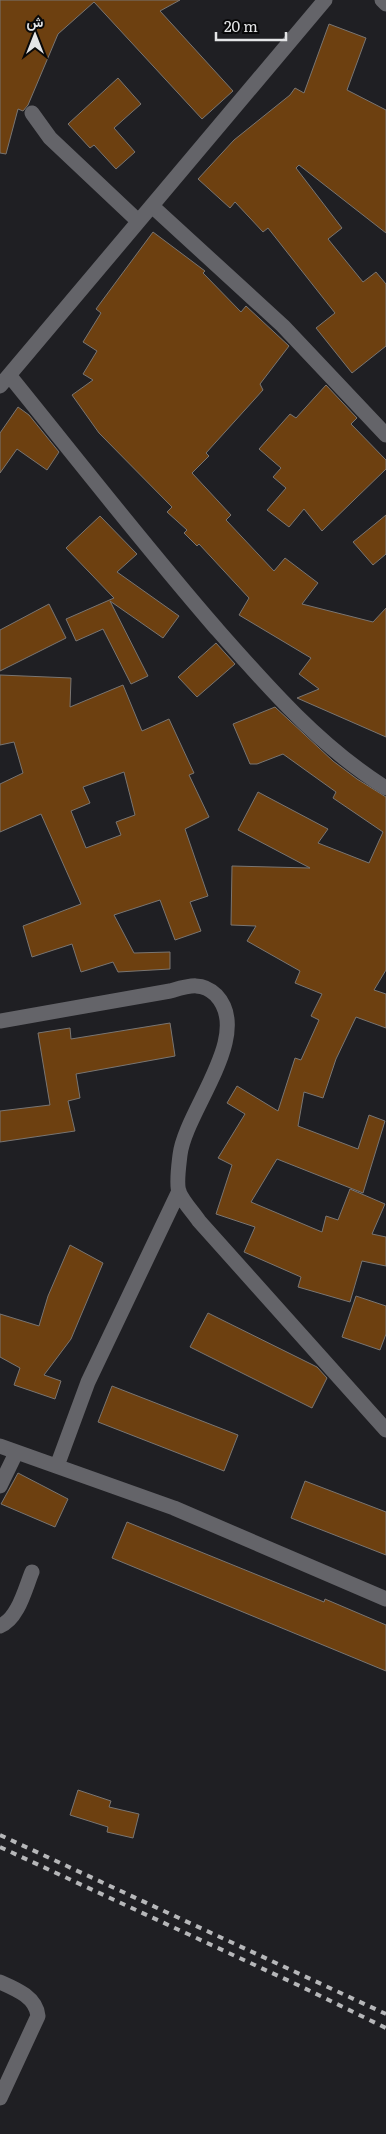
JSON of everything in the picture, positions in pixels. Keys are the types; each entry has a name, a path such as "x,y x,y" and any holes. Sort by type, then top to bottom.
{"street":[{"path":"325,0 5,380 255,673 309,727 369,777 386,788"},
{"path":"382,0 386,4"},
{"path":"32,113 50,138 138,220"},
{"path":"152,206 283,326 386,435"},
{"path":"0,1021 170,991 193,985 208,988 222,1002 228,1020 222,1058 187,1131 180,1152 179,1192 88,1382 57,1466"},
{"path":"179,1192 199,1221 386,1430"},
{"path":"0,1446 174,1508 386,1599"},
{"path":"0,1486 16,1453"},
{"path":"0,1626 7,1624 15,1612 32,1572"},
{"path":"0,1982 30,1999 37,2007 38,2016 0,2098"}],"building":[{"path":"0,0 180,0 160,11 233,91 202,119 94,2 58,34 28,105 23,111 18,109 6,154 0,153"},
{"path":"329,24 366,38 347,90 386,110 386,233 299,165 296,168 342,228 328,239 363,282 376,272 386,284 386,346 352,373 316,328 335,313 268,228 263,232 235,202 230,208 198,179 234,140 290,95 295,88 304,93"},
{"path":"118,78 141,104 114,128 135,152 116,169 94,145 90,148 68,124"},
{"path":"153,232 205,271 203,273 241,312 246,306 289,346 260,384 263,390 206,453 209,456 192,473 231,515 226,520 274,571 285,558 318,583 302,604 373,622 386,608 386,737 297,698 319,689 299,674 311,658 239,615 249,598 199,544 197,546 184,533 187,530 167,512 172,507 99,433 72,395 93,380 83,374 97,351 83,342 101,313 96,309"},
{"path":"326,385 357,418 351,424 386,460 386,469 322,531 304,509 289,527 267,510 286,488 273,477 281,468 259,449 290,414 296,418"},
{"path":"18,407 29,415 59,452 47,470 17,449 0,473 0,433"},
{"path":"386,515 386,554 373,565 353,542"},
{"path":"100,516 137,554 117,572 179,616 163,638 110,601 148,676 131,684 103,629 76,641 66,619 114,598 66,548"},
{"path":"49,604 66,638 0,671 0,630"},
{"path":"216,643 235,664 197,697 178,677"},
{"path":"0,675 71,678 70,707 123,685 142,731 169,719 194,773 189,775 209,817 185,829 208,896 190,902 201,931 175,940 160,900 114,915 134,953 170,952 170,969 118,972 113,962 81,972 72,944 32,957 23,926 81,904 41,814 0,832 0,784 23,773 14,742 0,745","holes":["124,772 135,815 116,822 121,835 86,848 71,811 90,803 83,787"]},
{"path":"275,707 333,761 386,797 386,970 374,990 386,994 386,1028 356,1017 336,1059 323,1098 304,1092 298,1126 358,1149 369,1115 385,1121 363,1193 277,1159 251,1202 322,1232 326,1216 338,1220 350,1189 385,1204 372,1234 386,1237 386,1266 362,1261 350,1302 298,1287 301,1277 244,1252 255,1227 216,1214 232,1165 218,1158 245,1114 227,1103 237,1086 278,1111 295,1058 301,1060 319,1020 311,1016 322,994 295,983 300,971 247,941 256,926 231,925 232,866 310,868 238,830 258,792 328,829 318,843 369,863 383,832 333,798 336,792 283,754 257,764 250,764 233,724"},
{"path":"170,1023 175,1056 76,1074 80,1098 68,1101 75,1131 0,1142 0,1111 50,1105 38,1033 70,1028 71,1039"},
{"path":"70,1245 103,1263 71,1339 44,1375 61,1381 55,1399 14,1385 20,1368 0,1357 0,1314 39,1326 48,1296"},
{"path":"356,1296 386,1306 386,1334 380,1350 342,1337"},
{"path":"208,1313 317,1367 327,1378 312,1408 190,1347"},
{"path":"112,1386 238,1435 224,1471 98,1422"},
{"path":"18,1473 68,1499 55,1527 1,1504"},
{"path":"305,1481 386,1512 386,1555 291,1518"},
{"path":"127,1522 324,1602 325,1599 386,1625 386,1671 112,1558"},
{"path":"78,1790 111,1801 109,1807 139,1814 133,1838 107,1832 108,1827 70,1815"}],"railway":[{"path":"0,1835 386,2014"},
{"path":"0,1847 300,1986 386,2028"}]}
